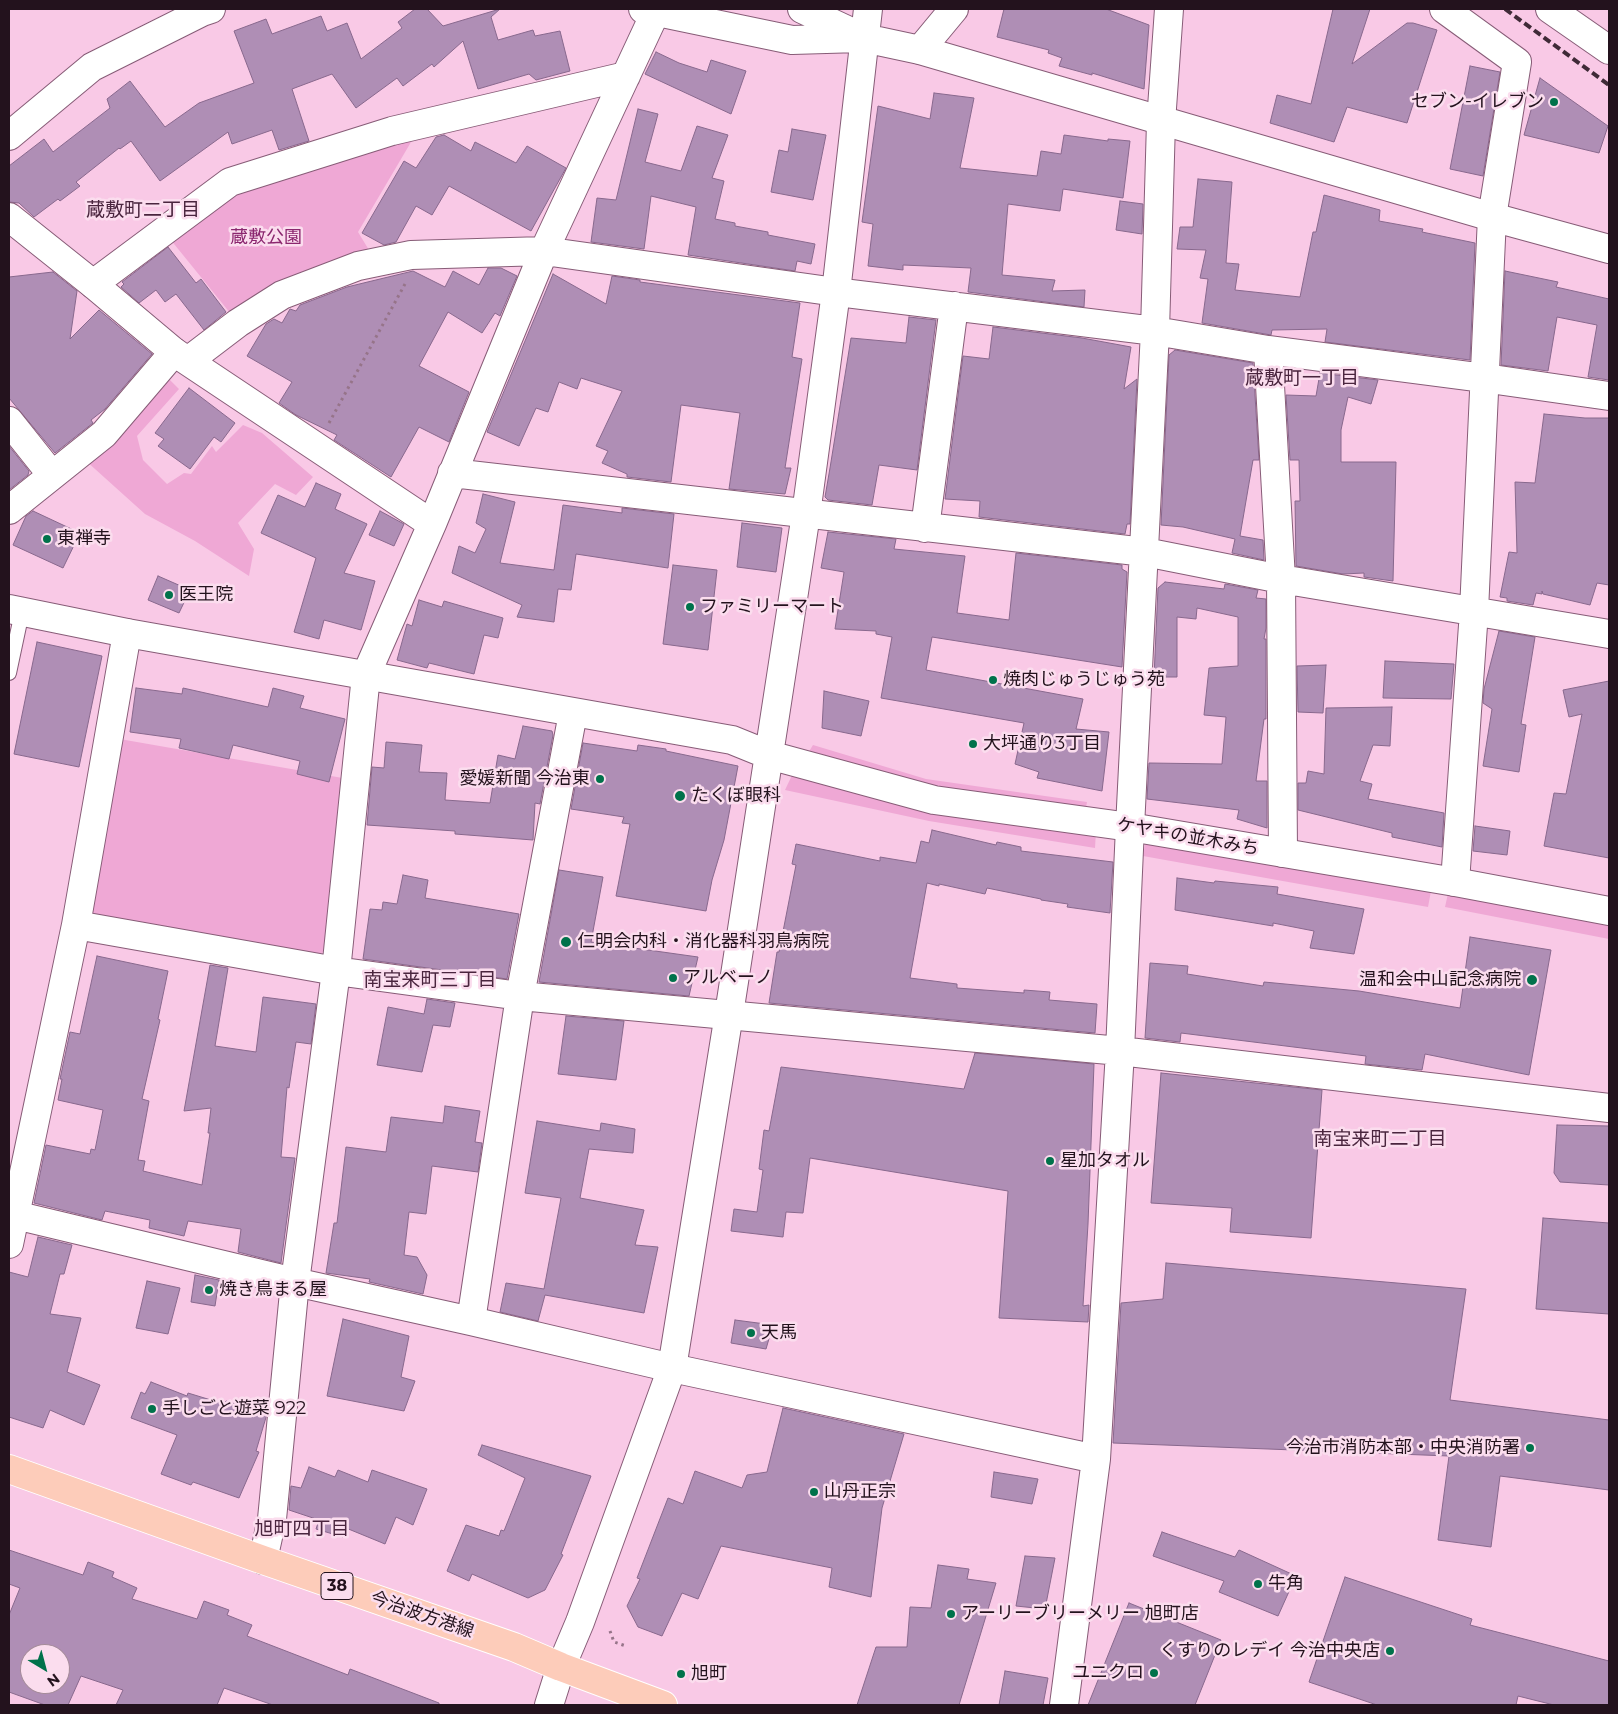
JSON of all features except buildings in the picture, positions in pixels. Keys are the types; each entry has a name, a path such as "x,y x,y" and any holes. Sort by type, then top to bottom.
{"main road":[{"name":"今治波方港線","path":"9,1469 514,1647 561,1667 663,1705"}],"street":[{"path":"9,136 92,67 211,9"},
{"path":"802,9 864,38 920,50 1492,218 1609,248"},
{"path":"549,1705 561,1667 584,1612 672,1368 806,514 836,292 868,9"},
{"path":"920,50 954,9"},
{"path":"1064,1705 1096,1459 1120,1051 1155,331 1161,122 1169,9"},
{"path":"1444,9 1517,62 1492,218 1474,612 1455,882"},
{"path":"1553,9 1609,50"},
{"path":"263,1560 272,1519 295,1282 336,971 366,675 432,524 544,251 626,76 652,10 792,40 864,38"},
{"path":"93,284 230,182 392,131 626,76"},
{"path":"9,217 181,356 432,524"},
{"path":"9,510 104,434 181,356 282,295 358,266 410,255 544,251 836,292 1155,331 1268,350 1609,396"},
{"path":"925,528 954,306"},
{"path":"1268,350 1281,579 1283,853"},
{"path":"9,421 52,475"},
{"path":"452,473 1145,552 1281,579 1609,634"},
{"name":"ケヤキの並木みち","path":"16,611 127,633 732,740 769,755 934,800 1130,826 1455,882 1609,911"},
{"path":"9,1244 76,925 127,633"},
{"path":"471,1321 520,996 573,713"},
{"path":"76,925 336,971 520,996 1120,1051 1609,1108"},
{"path":"15,1215 295,1282 672,1368 1096,1459"}],"lane":[{"path":"9,673 16,611"}],"path":[{"path":"316,446 421,255"},
{"path":"610,1631 614,1642 626,1646"}],"green space":[{"name":"蔵敷公園","path":"414,137 358,232 372,255 235,319 170,239 237,191"},
{"path":"165,375 179,389 137,436 143,460 167,484 184,473 191,474 212,446 216,452 243,425 262,433 313,477 296,495 275,484 238,523 254,549 249,576 195,541 145,514 85,460"},
{"path":"114,738 354,780 323,952 313,960 81,920"},
{"path":"813,745 926,779 1087,802 1085,814 920,790 805,758"},
{"path":"794,771 1096,831 1095,848 929,821 785,790"},
{"path":"1146,840 1431,891 1428,907 1143,856"},
{"path":"1449,889 1609,920 1609,939 1445,907"}],"railway":[{"path":"1505,9 1609,85"}],"place":[{"name":"セブン-イレブン","path":"1554,102"},
{"name":"東禅寺","path":"47,539"},
{"name":"医王院","path":"169,595"},
{"name":"ファミリーマート","path":"690,607"},
{"name":"焼肉じゅうじゅう苑","path":"993,680"},
{"name":"大坪通り3丁目","path":"973,744"},
{"name":"愛媛新聞 今治東","path":"600,779"},
{"name":"たくぼ眼科","path":"680,796"},
{"name":"仁明会内科・消化器科羽鳥病院","path":"566,942"},
{"name":"アルベーノ","path":"673,978"},
{"name":"温和会中山記念病院","path":"1532,980"},
{"name":"星加タオル","path":"1050,1161"},
{"name":"焼き鳥まる屋","path":"209,1290"},
{"name":"天馬","path":"751,1333"},
{"name":"手しごと遊菜 922","path":"152,1409"},
{"name":"今治市消防本部・中央消防署","path":"1530,1448"},
{"name":"山丹正宗","path":"814,1492"},
{"name":"牛角","path":"1258,1584"},
{"name":"アーリーブリーメリー 旭町店","path":"951,1614"},
{"name":"くすりのレデイ 今治中央店","path":"1390,1651"},
{"name":"ユニクロ","path":"1154,1673"},
{"name":"旭町","path":"681,1674"}],"district":[{"name":"蔵敷町二丁目","path":"143,210"},
{"name":"蔵敷町一丁目","path":"1302,378"},
{"name":"南宝来町三丁目","path":"430,980"},
{"name":"南宝来町二丁目","path":"1380,1139"},
{"name":"旭町四丁目","path":"302,1529"}]}
